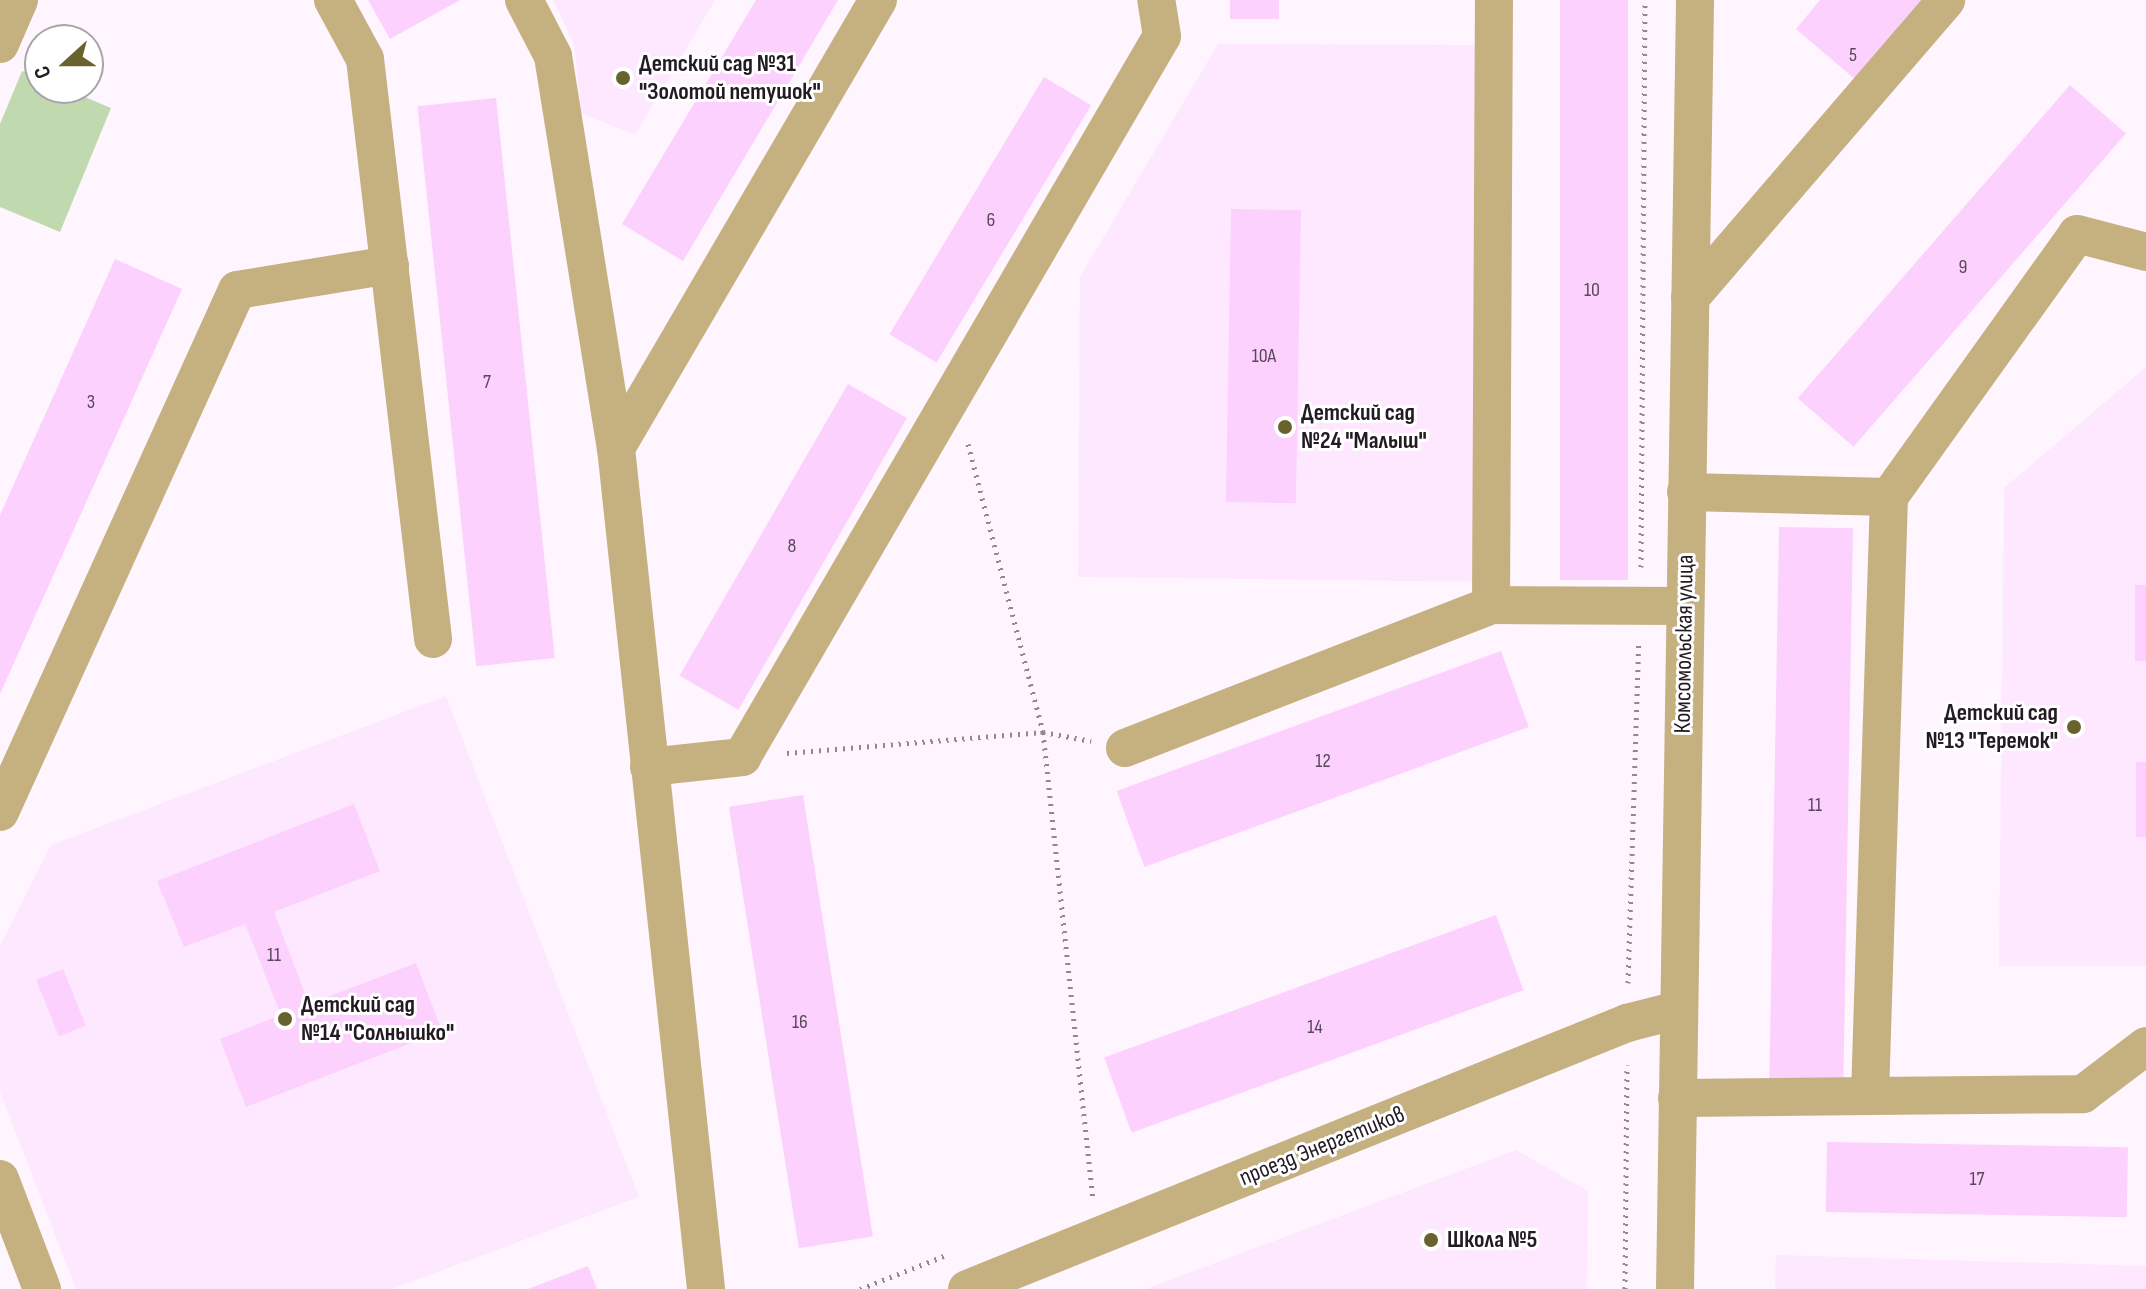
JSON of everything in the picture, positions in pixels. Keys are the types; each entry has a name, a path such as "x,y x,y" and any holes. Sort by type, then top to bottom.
{"street":[{"path":"0,44 19,0"},
{"path":"333,0 365,59 433,639"},
{"path":"524,0 553,56 616,448 706,1289"},
{"path":"616,448 878,0"},
{"path":"649,767 742,757 1162,36 1156,0"},
{"path":"1491,605 1494,0"},
{"name":"Комсомольская улица","path":"1675,1289 1695,0"},
{"path":"1690,298 1946,0"},
{"path":"1870,1096 1889,497 2077,234 2146,252"},
{"path":"0,812 237,290 390,265"},
{"path":"1686,492 1889,497"},
{"path":"1125,748 1491,605 1685,606"},
{"name":"проезд Энергетиков","path":"967,1289 1627,1023 1678,1010"},
{"path":"1677,1098 2083,1094 2146,1046"},
{"path":"0,1179 42,1289"}],"path":[{"path":"954,392 1043,732 1093,1198"},
{"path":"742,757 1043,732 1125,748"}],"shaded area":[{"name":"Детский сад №31 \"Золотой петушок\"","path":"553,0 715,0 635,135 581,113 574,44"},
{"name":"Детский сад №24 \"Малыш\"","path":"1218,44 1498,45 1487,582 1078,577 1080,277"},
{"name":"Детский сад №13 \"Теремок\"","path":"2146,367 2146,966 1999,966 2004,488"},
{"name":"Детский сад №14 \"Солнышко\"","path":"446,696 639,1197 392,1289 76,1289 0,1092 0,946 51,845"},
{"name":"Школа №5","path":"1516,1150 1588,1191 1587,1289 1146,1289"},
{"path":"1776,1255 2146,1266 2146,1289 1775,1289"}],"green space":[{"path":"22,71 24,104 101,104 111,108 60,232 0,207 0,124"}],"building":[{"path":"368,0 460,0 390,39"},
{"path":"756,0 838,0 683,261 622,224"},
{"path":"1230,0 1279,0 1279,19 1230,19"},
{"path":"1560,0 1628,0 1628,580 1560,580"},
{"path":"1820,0 1926,0 1857,81 1796,29"},
{"path":"1044,77 1091,105 937,362 889,334"},
{"path":"2070,85 2126,134 1854,447 1798,398"},
{"path":"496,98 555,658 476,666 417,106"},
{"path":"1231,209 1301,210 1296,503 1226,502"},
{"path":"115,259 182,289 0,694 0,515"},
{"path":"848,384 907,418 738,710 680,676"},
{"path":"1779,527 1853,528 1843,1083 1769,1082"},
{"path":"2135,585 2146,585 2146,661 2135,661"},
{"path":"1501,651 1529,727 1144,867 1117,791"},
{"path":"2136,762 2146,762 2146,837 2136,837"},
{"path":"803,795 873,1236 799,1248 729,807"},
{"path":"354,804 380,871 274,912 309,1004 416,963 442,1031 246,1107 220,1039 281,1015 245,924 184,947 157,881"},
{"path":"1496,915 1523,990 1132,1133 1104,1058"},
{"path":"63,969 86,1026 59,1036 36,980"},
{"path":"1827,1142 2128,1147 2127,1217 1826,1212"},
{"path":"588,1266 597,1289 528,1289"}],"place":[{"name":"Детский сад №31 \"Золотой петушок\"","path":"623,78"},
{"name":"Детский сад №24 \"Малыш\"","path":"1285,427"},
{"name":"Детский сад №13 \"Теремок\"","path":"2074,727"},
{"name":"Детский сад №14 \"Солнышко\"","path":"285,1019"},
{"name":"Школа №5","path":"1431,1240"}]}
